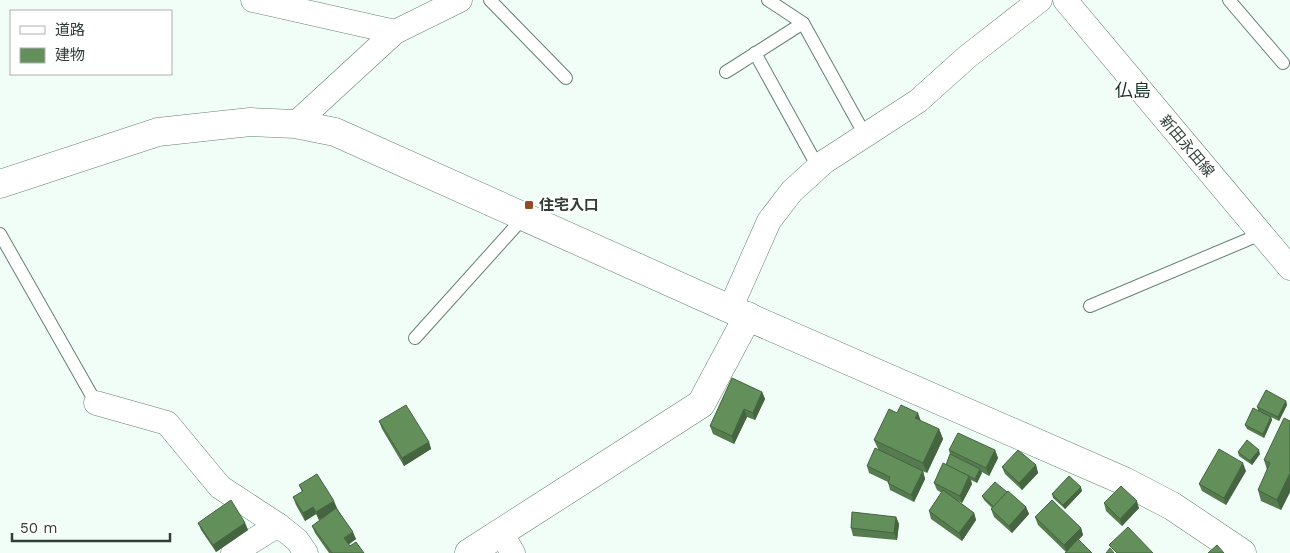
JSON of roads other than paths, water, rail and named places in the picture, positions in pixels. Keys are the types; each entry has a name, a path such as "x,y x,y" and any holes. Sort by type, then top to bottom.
{"street":[{"path":"253,0 395,32"},
{"path":"295,124 395,32 460,0"},
{"path":"469,553 507,543 701,404 739,313 769,221 792,191 818,168 918,101 967,57 1040,0"},
{"name":"新田永田線","path":"1065,0 1290,268"},
{"path":"0,184 158,132 250,122 295,124 335,132 739,313 1124,481 1172,506 1242,553"},
{"path":"96,403 168,423 220,487 278,525 297,540 306,553"},
{"path":"233,553 278,525"}],"lane":[{"path":"490,0 566,78"},
{"path":"768,0 802,23 865,135"},
{"path":"1229,0 1283,64"},
{"path":"726,72 802,23"},
{"path":"755,53 818,168"},
{"path":"415,338 524,217"},
{"path":"0,234 96,403"},
{"path":"1090,306 1261,234"}],"place":[{"name":"住宅入口","path":"529,205"}],"district":[{"name":"仏島","path":"1133,91"}]}
